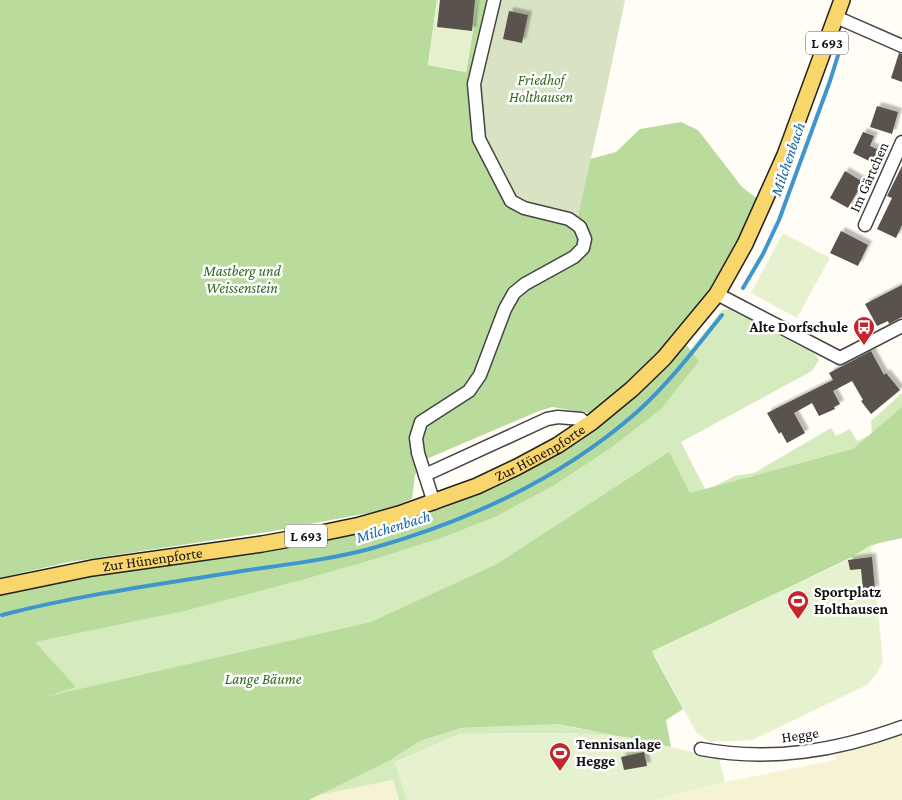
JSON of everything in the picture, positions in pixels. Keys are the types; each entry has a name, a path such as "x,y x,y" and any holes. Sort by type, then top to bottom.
{"main road":[{"name":"Zur Hünenpforte","path":"0,587 92,568 262,544 360,525 434,503 477,486 517,468 558,445 584,422 632,389 664,358 717,294 745,244 771,188 842,0"}],"street":[{"path":"434,503 418,453 416,438 421,422 469,391 480,375 505,309 514,293 525,284 574,257 583,248 584,239 580,227 569,219 524,208 511,201 479,139 474,84 494,0"},
{"path":"836,17 902,46"},
{"name":"Im Gärtchen","path":"865,225 902,142"},
{"path":"717,294 840,358 856,346 902,326"},
{"path":"425,475 547,419 558,417 584,422"},
{"name":"Hegge","path":"701,748 729,754 773,755 836,747 902,727"}],"shaded area":[{"path":"902,727 902,800 656,800 725,782 836,760 836,747"},
{"path":"393,780 399,800 309,800 319,795"}],"green space":[{"name":"Mastberg und Weissenstein","path":"0,0 437,0 428,65 466,72 478,0 491,0 577,220 590,159 616,152 640,129 681,122 698,130 742,187 764,204 681,338 699,361 661,409 612,447 556,484 497,516 444,537 305,579 184,611 35,642 76,687 45,697 371,622 497,564 669,452 690,493 853,449 902,407 902,538 871,545 848,559 652,652 683,709 666,720 671,747 559,724 461,728 420,741 389,761 309,800 0,800 0,594 74,579 267,552 362,532 401,521 600,415 552,407 424,460 415,475 412,499 384,510 268,532 69,562 0,578"},
{"path":"437,0 478,0 466,72 428,65"},
{"name":"Friedhof Holthausen","path":"496,0 625,0 577,220 518,201 481,138 476,84"},
{"path":"783,233 830,258 797,318 751,293"},
{"name":"Lange Bäume","path":"729,309 813,352 819,360 812,371 681,442 706,491 734,476 754,473 831,428 836,436 850,429 857,441 872,434 871,421 902,393 902,531 656,655 571,727 624,737 566,733 460,734 395,762 407,800 399,800 393,780 319,795 389,761 420,741 461,728 512,726 481,724 0,800 0,599 200,567 338,541 433,513 682,361 722,310"},
{"name":"Sportplatz Holthausen","path":"871,545 883,661 876,675 867,685 752,740 710,742 696,732 652,651 848,560"},
{"name":"Tennisanlage Hegge","path":"566,733 627,737 719,758 725,782 656,800 407,800 395,762 460,734"}],"building":[{"path":"440,0 475,0 472,31 437,27"},
{"path":"509,11 528,15 522,43 503,39"},
{"path":"899,53 902,54 902,82 891,78"},
{"path":"877,106 898,112 892,134 870,127"},
{"path":"863,132 874,136 870,146 883,152 877,165 853,153"},
{"path":"902,166 902,225 896,238 877,229 892,198 887,196"},
{"path":"845,171 863,182 848,208 830,198"},
{"path":"841,231 868,245 858,266 830,253"},
{"path":"902,285 902,317 889,324 888,321 877,326 865,304"},
{"path":"871,351 884,375 886,373 900,390 871,414 861,401 863,400 852,381 833,391 840,404 834,407 835,409 819,416 812,403 794,413 805,433 787,443 781,432 779,434 767,413 833,380 829,373"},
{"path":"872,557 875,590 863,590 861,569 850,570 848,560"},
{"path":"644,752 647,766 624,770 621,757"}],"waterway":[{"name":"Milchenbach","path":"743,288 763,254 779,220 830,81 845,33"},
{"name":"Milchenbach","path":"2,615 63,601 125,590 343,555 409,537 479,511 546,477 608,436 637,412 660,389 722,315"}],"place":[{"name":"Alte Dorfschule","path":"864,346"},
{"name":"Sportplatz Holthausen","path":"798,620"},
{"name":"Tennisanlage Hegge","path":"560,772"}]}
